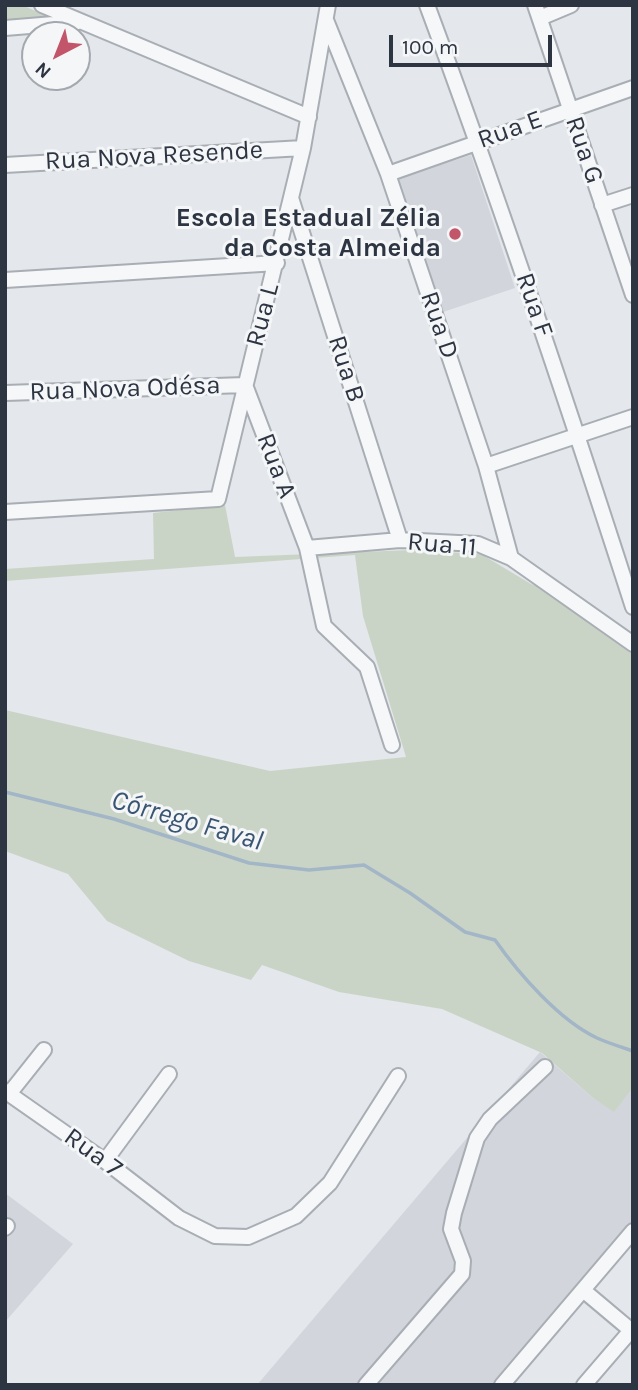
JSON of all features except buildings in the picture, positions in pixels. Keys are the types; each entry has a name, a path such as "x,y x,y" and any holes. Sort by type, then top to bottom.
{"street":[{"path":"42,5 81,21"},
{"name":"Rua F","path":"427,5 478,142 578,435 633,607"},
{"path":"537,12 571,5"},
{"name":"Rua L","path":"5,512 218,499 303,148 326,12"},
{"name":"Rua D","path":"326,12 388,174 486,466 511,558"},
{"name":"Rua G","path":"537,12 633,295"},
{"path":"91,25 309,117"},
{"name":"Rua E","path":"388,174 633,88"},
{"name":"Rua Nova Resende","path":"5,165 303,148"},
{"path":"603,205 633,195"},
{"name":"Rua B","path":"291,197 400,540"},
{"path":"5,280 276,263"},
{"name":"Rua Nova Odésa","path":"5,393 245,384"},
{"name":"Rua A","path":"245,384 307,548 324,626 367,667 392,745"},
{"path":"486,466 633,416"},
{"name":"Rua 11","path":"307,548 400,540 478,544 511,558 633,644"},
{"path":"7,1093 44,1050"},
{"path":"366,1385 462,1273 463,1261 452,1229 454,1213 477,1138 489,1119 545,1067"},
{"path":"105,1161 169,1074"},
{"name":"Rua 7","path":"7,1093 105,1161 179,1218 215,1236 248,1237 296,1216 330,1183 398,1076"},
{"path":"502,1385 633,1231"},
{"path":"583,1290 632,1330 584,1385"}],"shaded area":[{"name":"Escola Estadual Zélia da Costa Almeida","path":"471,155 515,288 440,313 393,180"},
{"path":"540,1052 593,1098 614,1111 633,1088 633,1223 495,1385 257,1385"},
{"path":"5,1193 73,1244 5,1322"}],"green space":[{"path":"5,5 22,5 51,18 5,21"},
{"path":"225,505 235,557 411,550 481,554 531,584 549,590 613,634 633,652 633,1088 614,1112 593,1098 542,1053 442,1009 339,992 262,965 251,980 189,961 107,921 68,874 5,851 5,710 270,771 406,757 363,616 355,555 5,581 5,569 154,559 153,513"}],"waterway":[{"name":"Córrego Faval","path":"5,792 114,819 249,863 309,870 364,865 465,932 495,940 528,981 568,1020 597,1038 633,1051"}],"place":[{"name":"Escola Estadual Zélia da Costa Almeida","path":"455,234"}]}
